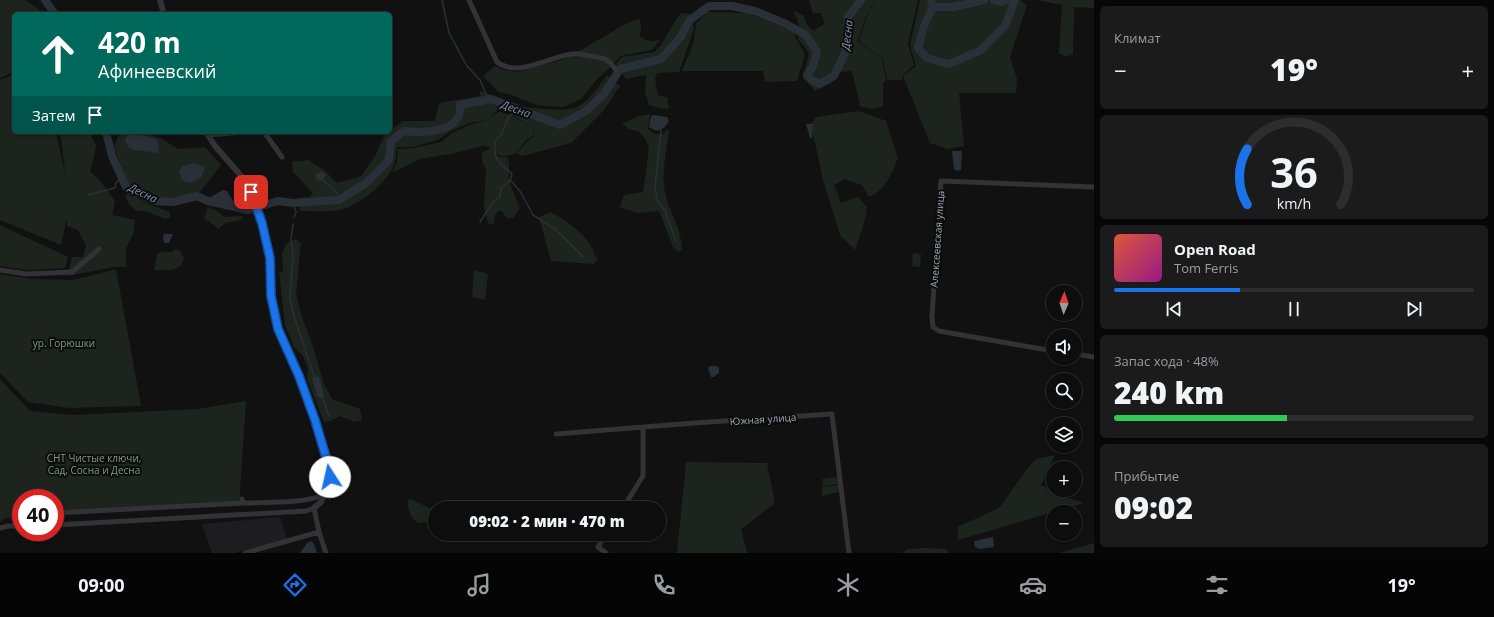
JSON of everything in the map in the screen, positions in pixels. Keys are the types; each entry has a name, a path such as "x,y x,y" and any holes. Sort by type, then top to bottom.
{"street":[{"path":"160,0 163,12"},
{"path":"469,0 497,62 502,67 515,69 573,53 605,58 616,70"},
{"path":"64,524 306,511 314,508 321,502 327,490 330,477 328,464 299,376 278,329 271,296 270,258 260,216 251,192 243,178 215,146 207,134"},
{"path":"265,134 282,157"},
{"name":"Алексеевская улица","path":"1046,350 939,331 933,327 932,316 941,181 1094,187"},
{"path":"0,270 27,274 72,272 99,249"},
{"path":"1082,355 1094,357"},
{"name":"Южная улица","path":"556,434 832,414 849,553"},
{"path":"627,501 643,476 643,428"},
{"path":"64,512 243,500 311,500 325,495"},
{"path":"314,508 319,532 326,553"},
{"path":"0,528 12,526"},
{"path":"245,553 319,532"},
{"path":"602,541 598,547 606,553"}],"shaded area":[{"path":"651,116 667,117 669,121 663,129 658,131 649,127"},
{"path":"806,124 813,124 812,138 810,138"},
{"path":"128,134 134,134 158,140 159,153 135,150 128,147 125,140"},
{"path":"952,151 962,151 961,170 957,171 954,169"},
{"path":"195,163 205,167 203,173 192,182 184,181 179,171 183,166"},
{"path":"322,172 326,175 323,180 319,181 316,179 316,174"},
{"path":"223,190 227,191 234,202 245,209 207,199"},
{"path":"164,234 173,234 169,243 165,243 163,240"},
{"path":"710,366 717,366 719,368 719,373 714,377 711,377 708,368"},
{"path":"319,376 324,396 321,398 317,396 312,378"},
{"path":"280,517 287,539 234,553 212,553 202,524"},
{"path":"993,537 994,547 980,549 975,547 974,541"},
{"path":"311,541 314,544 317,553 300,553 307,543"}],"green space":[{"path":"0,0 25,0 43,12 12,12 12,73 0,78"},
{"path":"809,0 872,0 873,2 873,0 918,0 908,44 914,65 902,76 903,80 887,80 883,58 859,42 866,18 874,2 865,18 858,42 882,58 886,80 883,84 883,107 872,109 860,106 852,71 840,72 832,83 815,91 803,78 809,53 798,39 799,25 794,11 804,16 807,25 813,31 825,23 820,13 813,13"},
{"path":"920,0 1020,0 1027,5 1010,57 1017,79 1016,93 959,93 964,146 948,149 930,143 903,76 916,66 910,45"},
{"path":"1036,0 1094,0 1094,8 1074,7 1073,54 1066,57 1059,53 1062,5"},
{"path":"708,12 748,13 795,32 796,39 805,54 797,81 765,82 763,71 682,71 694,42 696,23"},
{"path":"682,13 691,14 694,29 679,72 657,73 655,79 658,95 667,98 669,109 658,108 649,105 645,92 646,75 626,79 616,64 621,57 654,52 661,45 678,16"},
{"path":"639,19 641,25 640,36 651,41 656,41 662,38 652,50 620,56 610,68 597,79 581,99 564,107 536,105 512,95 499,92 483,76 495,66 504,70 517,72 567,58 629,22"},
{"path":"607,75 620,86 604,110 571,143 522,156 516,153 534,136 533,129 513,115 523,107 560,110 579,106 583,104"},
{"path":"12,76 12,134 56,134 66,178 60,134 90,134 96,145 90,171 100,181 115,201 112,215 135,220 133,235 126,248 126,267 114,267 67,276 72,257 83,257 86,246 78,230 67,226 67,218 61,245 0,220 0,80"},
{"path":"480,91 519,105 511,112 499,109 487,120 469,123 451,131 438,140 412,147 397,147 394,165 385,179 372,193 356,204 336,211 300,211 297,198 309,197 313,193 293,172 292,162 309,160 325,171 337,183 361,176 375,156 384,136 387,134 392,134 392,130 403,121 435,121 439,103 480,96"},
{"path":"499,111 513,116 533,129 533,136 524,142 517,152 508,156 500,156 495,151 499,157 507,157 508,160 512,189 520,208 513,218 507,218 501,210 496,213 493,225 488,223 484,207 486,169 482,161 482,153 491,147 482,146 456,153 420,159 392,173 397,162 398,149 413,148 441,142 452,133 470,125 487,120"},
{"path":"859,111 886,121 898,158 884,186 869,197 862,185 844,179 834,185 841,203 858,197 867,207 864,224 855,250 840,235 823,180 811,124 816,117"},
{"path":"650,114 648,129 654,134 663,134 669,129 664,163 664,189 682,243 682,250 678,252 673,247 659,211 637,213 620,207 624,195 643,192 649,148 645,138 638,131 630,130 622,124 639,116"},
{"path":"119,134 148,134 160,138 178,149 205,147 221,165 200,192 172,200 154,199 128,185 114,147"},
{"path":"128,192 148,204 170,212 170,218 165,219 145,211 136,211 129,204 125,196"},
{"path":"208,207 225,217 243,216 242,220 225,223 219,229 204,218"},
{"path":"550,212 567,222 588,241 598,260 593,264 551,261 539,217"},
{"path":"0,225 68,257 65,268 27,270 0,266"},
{"path":"295,239 301,243 296,294 324,384 332,399 360,409 362,420 354,422 340,416 324,422 307,379 308,369 303,356 294,347 285,325 279,272 283,272 282,253 286,244"},
{"path":"176,249 181,252 184,258 180,266 172,270 154,270 157,254 171,252"},
{"path":"913,253 921,254 920,267 912,266"},
{"name":"ур. Горюшки","path":"116,269 141,406 69,408 28,402 0,373 0,274 31,279 74,280"},
{"path":"474,270 488,274 485,300 472,297"},
{"name":"СНТ Чистые ключи, Сад, Сосна и Десна","path":"0,379 30,411 73,415 198,409 246,401 239,505 64,515 64,489 12,489 12,518 6,518 0,522"},
{"path":"1055,455 1052,461 1046,461 1046,474 1041,485 1046,487 1046,497 1066,497 1084,503 1077,505 1046,505 1046,514 958,540 958,527 999,508 1029,466 1036,459"},
{"path":"686,462 767,463 775,503 741,529 747,553 677,553"},
{"path":"837,477 838,484 823,486 822,479"},
{"path":"839,485 839,492 822,496 822,487"},
{"path":"409,498 428,508 428,522 424,523 414,520 410,514"},
{"path":"1094,543 1094,553 1060,553"},
{"path":"908,549 947,549 948,553 902,553"}],"waterway":[{"name":"Десна","path":"45,0 54,12"},
{"path":"442,0 449,33 467,66 480,80 489,101"},
{"name":"Десна","path":"106,134 112,156 126,187 154,201 173,202 197,196 208,201 248,210 278,201 293,203 339,200 366,183 389,160 391,141 404,131 427,132 450,125 459,115 460,105 491,99 560,125 586,111 604,94 620,69 661,59 680,38 690,20 709,6 732,6 755,11 786,24 806,35 817,52 813,66 807,75 819,84 834,76 845,53 848,17 861,0"},
{"name":"Десна","path":"931,0 933,7 924,26 918,48 927,58 949,64 981,50 1005,26 1015,0"},
{"path":"933,7 953,7 984,0"},
{"path":"994,0 1001,2 1008,0"},
{"path":"480,222 493,202 500,197 501,188 510,181 512,174 500,164 496,158 495,141 501,135 509,116 519,110"},
{"path":"661,131 655,186 657,200 665,211 676,241"},
{"path":"88,195 115,188 116,183 122,177"},
{"path":"323,180 342,198"},
{"path":"511,181 520,191 533,215 555,229 583,257"},
{"path":"293,203 296,212 294,217"},
{"path":"293,224 291,240 293,255 290,298 294,316 315,379"},
{"path":"322,397 329,416"}],"route":[{"path":"251,192 262,223 270,258 271,296 278,329 299,376 315,420 328,464 330,477"}]}
